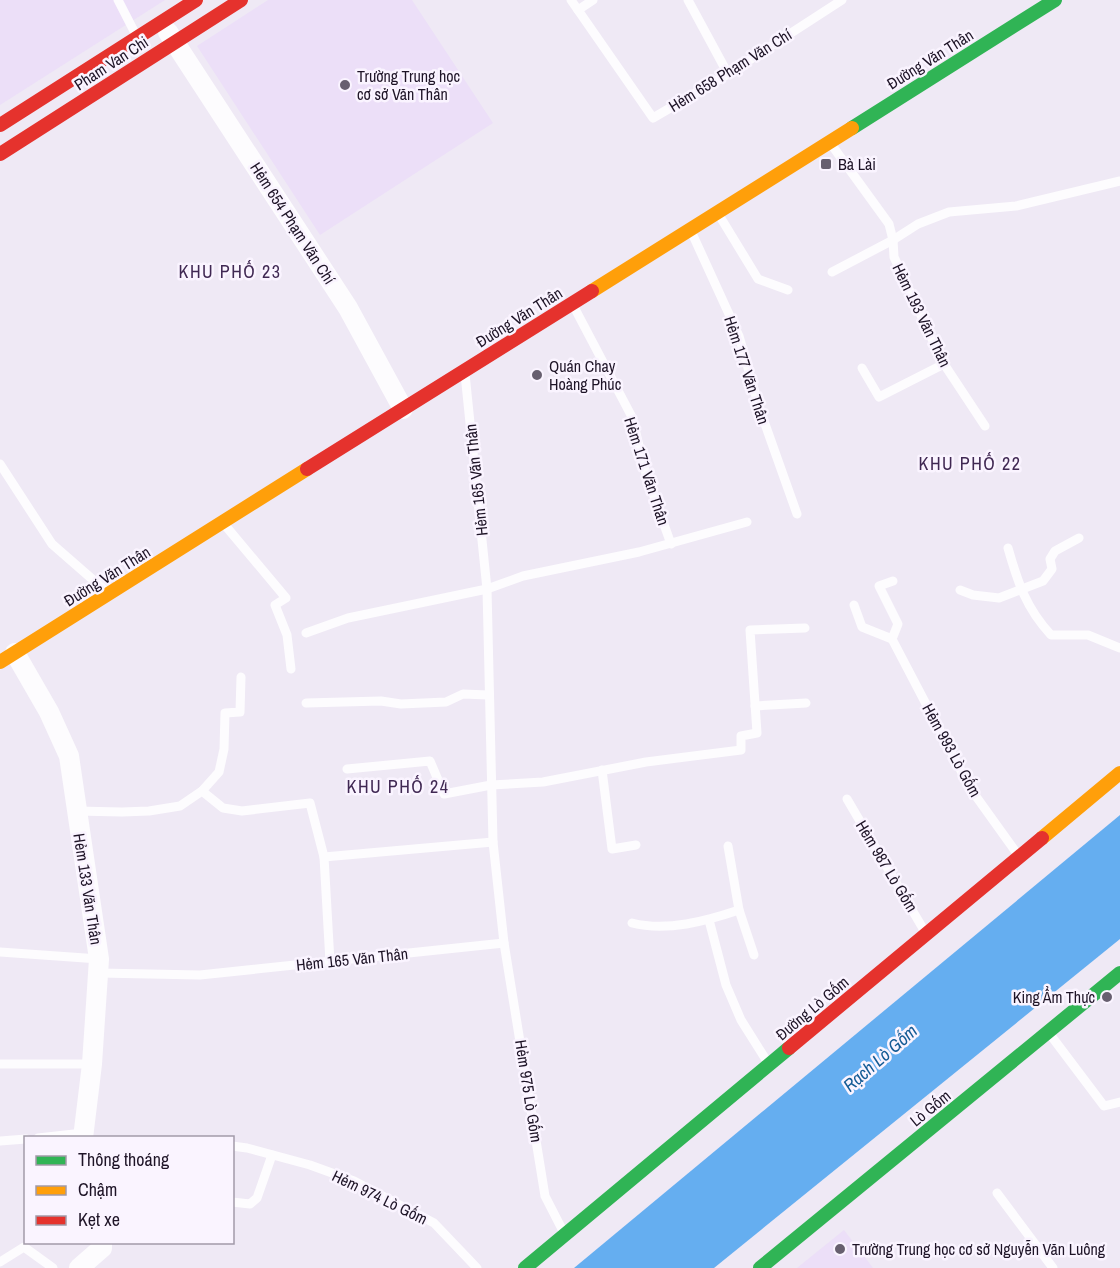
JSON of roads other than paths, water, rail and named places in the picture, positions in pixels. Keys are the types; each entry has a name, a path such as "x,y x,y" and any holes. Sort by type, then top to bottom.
{"street":[{"name":"Pham Van Chi","path":"0,125 196,0"},
{"name":"Pham Van Chi","path":"0,154 241,0"},
{"name":"Đường Văn Thân","path":"7,658 1055,0"},
{"path":"162,22 175,42"},
{"name":"Hẻm 654 Phạm Văn Chí","path":"175,42 348,308 402,410"},
{"name":"Hẻm 133 Văn Thân","path":"7,658 49,712 69,756 99,966 92,1064 83,1135"},
{"name":"Đường Lò Gốm","path":"525,1268 1120,772"},
{"name":"Lò Gốm","path":"760,1268 1120,973"},
{"path":"79,1268 102,1248 102,1244"}],"lane":[{"path":"118,0 150,57"},
{"name":"Hẻm 658 Phạm Văn Chí","path":"571,0 653,117 728,74 838,1"},
{"path":"578,10 593,0"},
{"path":"688,0 728,74"},
{"name":"Hẻm 193 Văn Thân","path":"830,141 889,224 894,257 944,363 985,426"},
{"path":"832,272 918,224 949,212 1016,206 1120,181"},
{"path":"718,213 758,279 788,290"},
{"name":"Hẻm 177 Văn Thân","path":"690,229 739,336 759,407 797,514"},
{"name":"Hẻm 171 Văn Thân","path":"572,303 632,417 646,474 671,544"},
{"path":"862,368 879,397 944,363"},
{"name":"Hẻm 165 Văn Thân","path":"0,952 99,966 200,975 504,943 493,842 487,589 465,371"},
{"path":"0,464 52,544 110,595"},
{"path":"222,522 286,598 275,605 287,634 291,669"},
{"name":"Hẻm 171 Văn Thân","path":"487,589 523,576 639,552 747,522"},
{"path":"960,590 973,595 999,598 1042,581 1052,569 1050,559 1055,551 1079,538"},
{"path":"1008,548 1019,589 1036,619 1051,635 1088,635 1120,648"},
{"path":"854,605 862,627 892,639 897,624 879,586 893,581"},
{"path":"306,633 348,618 487,589"},
{"path":"348,769 430,761 444,794 491,784 543,782 646,762 741,750 741,736 758,734 750,630 805,628"},
{"name":"Hẻm 993 Lò Gốm","path":"892,639 970,788 1019,857"},
{"path":"76,811 149,811 180,806 202,791 219,772 224,749 225,713 240,712 241,677"},
{"path":"306,703 446,702 463,694 488,695"},
{"path":"755,706 806,703"},
{"path":"602,770 612,849 636,845"},
{"path":"202,791 223,808 242,810 310,803 324,857 330,962"},
{"name":"Hẻm 987 Lò Gốm","path":"847,799 927,934"},
{"path":"324,857 493,842"},
{"path":"728,846 739,910 754,955"},
{"path":"632,923 641,926 676,925 709,920 739,910"},
{"path":"709,920 726,985 741,1020 769,1065"},
{"name":"Hẻm 975 Lò Gốm","path":"504,943 545,1196 565,1235"},
{"path":"1049,1033 1104,1106 1120,1102"},
{"path":"0,1064 92,1064"},
{"path":"60,1136 83,1135"},
{"path":"0,1141 24,1139"},
{"name":"Hẻm 974 Lò Gốm","path":"234,1146 310,1165 354,1181 434,1223 477,1268"},
{"path":"234,1202 250,1204 257,1198 272,1155"},
{"path":"997,1193 1053,1268"},
{"path":"0,1262 24,1247 53,1268"}],"water":[{"name":"Rạch Lò Gốm","path":"1120,815 1120,939 714,1268 574,1268"}],"place":[{"name":"Trường Trung học cơ sở Văn Thân","path":"345,85"},
{"name":"Bà Lài","path":"826,164"},
{"name":"Quán Chay Hoàng Phúc","path":"537,375"},
{"name":"King Ẩm Thực","path":"1107,997"},
{"name":"Trường Trung học cơ sở Nguyễn Văn Luông","path":"840,1249"}],"district":[{"name":"KHU PHỐ 23","path":"230,271"},
{"name":"KHU PHỐ 22","path":"970,463"},
{"name":"KHU PHỐ 24","path":"398,786"}]}
